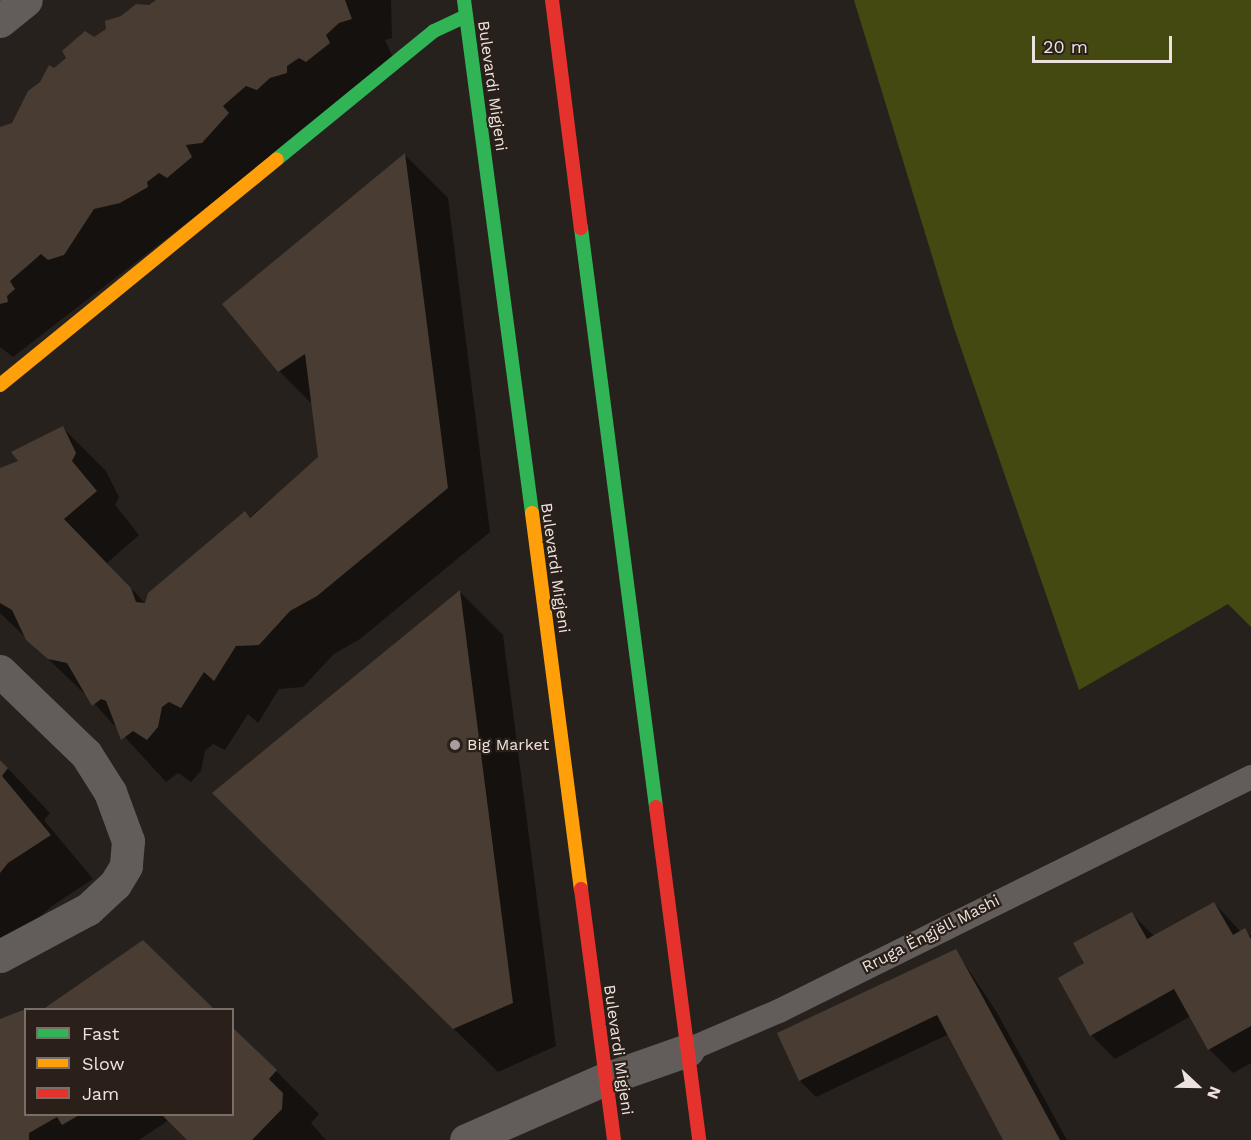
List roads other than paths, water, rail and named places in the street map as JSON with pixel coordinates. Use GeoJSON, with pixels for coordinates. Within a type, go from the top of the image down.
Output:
{"type":"FeatureCollection","features":[{"type":"Feature","properties":{"kind":"main road","name":"Bulevardi Migjeni"},"geometry":{"type":"LineString","coordinates":[[464,0],[614,1140]]}},
{"type":"Feature","properties":{"kind":"main road"},"geometry":{"type":"LineString","coordinates":[[552,0],[699,1140]]}},
{"type":"Feature","properties":{"kind":"main road"},"geometry":{"type":"LineString","coordinates":[[0,386],[434,31],[466,16]]}},
{"type":"Feature","properties":{"kind":"street"},"geometry":{"type":"LineString","coordinates":[[0,21],[26,0]]}},
{"type":"Feature","properties":{"kind":"street"},"geometry":{"type":"LineString","coordinates":[[0,670],[87,754],[122,817],[128,841],[126,866],[115,884],[88,909],[0,956]]}},
{"type":"Feature","properties":{"kind":"street","name":"Rruga Ëngjëll Mashi"},"geometry":{"type":"LineString","coordinates":[[466,1140],[605,1079],[688,1050]]}},
{"type":"Feature","properties":{"kind":"lane","name":"Rruga Ëngjëll Mashi"},"geometry":{"type":"LineString","coordinates":[[688,1050],[779,1011],[1251,777]]}},
{"type":"Feature","properties":{"kind":"place","name":"Big Market"},"geometry":{"type":"Point","coordinates":[455,745]}}]}
